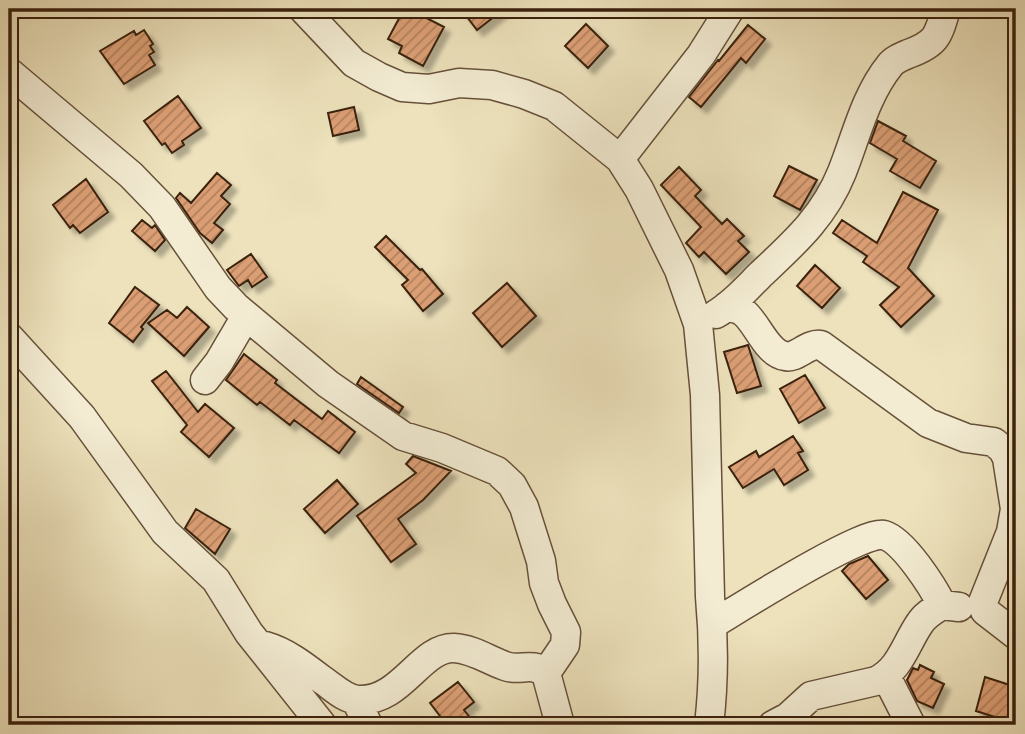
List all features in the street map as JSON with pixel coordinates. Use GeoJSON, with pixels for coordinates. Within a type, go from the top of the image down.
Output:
{"type":"FeatureCollection","features":[{"type":"Feature","properties":{"kind":"street"},"geometry":{"type":"LineString","coordinates":[[303,9],[354,63],[402,87],[429,89],[459,83],[492,85],[554,106],[620,159],[639,189],[673,257],[698,324],[705,395],[709,597],[713,624],[713,692],[709,725]]}},
{"type":"Feature","properties":{"kind":"street"},"geometry":{"type":"LineString","coordinates":[[620,159],[701,55],[730,9]]}},
{"type":"Feature","properties":{"kind":"street"},"geometry":{"type":"LineString","coordinates":[[698,324],[727,306],[795,244],[811,225],[832,194],[867,105],[890,65],[902,56],[930,44],[940,29],[946,9]]}},
{"type":"Feature","properties":{"kind":"street"},"geometry":{"type":"LineString","coordinates":[[9,72],[131,174],[162,207],[218,288],[246,316],[328,384],[403,436],[442,448],[497,471],[512,485],[524,507],[552,604],[566,632],[565,645],[546,673]]}},
{"type":"Feature","properties":{"kind":"street"},"geometry":{"type":"LineString","coordinates":[[727,306],[743,312],[758,333],[780,355],[792,356],[809,346],[821,345],[928,423],[966,438],[1005,437],[1003,450],[1007,458],[1014,509],[1011,532],[986,592],[985,611]]}},
{"type":"Feature","properties":{"kind":"street"},"geometry":{"type":"LineString","coordinates":[[205,380],[246,316]]}},
{"type":"Feature","properties":{"kind":"street"},"geometry":{"type":"LineString","coordinates":[[9,337],[82,417],[165,532],[216,580],[257,643],[322,725]]}},
{"type":"Feature","properties":{"kind":"street"},"geometry":{"type":"LineString","coordinates":[[713,624],[838,551],[880,534],[888,537],[911,558],[934,589],[942,606]]}},
{"type":"Feature","properties":{"kind":"street"},"geometry":{"type":"LineString","coordinates":[[773,725],[788,717],[811,696],[876,681],[886,676],[898,662],[922,620],[942,606],[985,611],[1016,635]]}},
{"type":"Feature","properties":{"kind":"street"},"geometry":{"type":"LineString","coordinates":[[257,643],[278,650],[341,694],[362,713],[375,698],[400,685],[421,665],[446,648],[463,649],[511,668],[533,666],[546,673],[559,725]]}},
{"type":"Feature","properties":{"kind":"street"},"geometry":{"type":"LineString","coordinates":[[886,676],[911,725]]}},
{"type":"Feature","properties":{"kind":"building"},"geometry":{"type":"Polygon","coordinates":[[[404,9],[444,27],[423,66],[399,53],[402,46],[388,39],[404,9]]]}},
{"type":"Feature","properties":{"kind":"building"},"geometry":{"type":"Polygon","coordinates":[[[461,9],[504,9],[477,30],[461,9]]]}},
{"type":"Feature","properties":{"kind":"building"},"geometry":{"type":"Polygon","coordinates":[[[586,24],[608,46],[588,68],[565,46],[586,24]]]}},
{"type":"Feature","properties":{"kind":"building"},"geometry":{"type":"Polygon","coordinates":[[[748,25],[765,39],[746,63],[741,58],[701,107],[689,97],[748,25]]]}},
{"type":"Feature","properties":{"kind":"building"},"geometry":{"type":"Polygon","coordinates":[[[144,30],[153,44],[150,46],[154,52],[149,55],[155,65],[124,84],[100,51],[134,31],[136,35],[144,30]]]}},
{"type":"Feature","properties":{"kind":"building"},"geometry":{"type":"Polygon","coordinates":[[[178,96],[201,128],[182,141],[184,145],[172,153],[165,143],[162,145],[144,121],[178,96]]]}},
{"type":"Feature","properties":{"kind":"building"},"geometry":{"type":"Polygon","coordinates":[[[354,107],[359,130],[333,136],[328,113],[354,107]]]}},
{"type":"Feature","properties":{"kind":"building"},"geometry":{"type":"Polygon","coordinates":[[[878,121],[906,136],[903,141],[936,161],[920,188],[890,171],[897,159],[870,143],[878,121]]]}},
{"type":"Feature","properties":{"kind":"building"},"geometry":{"type":"Polygon","coordinates":[[[789,166],[817,180],[800,210],[774,196],[789,166]]]}},
{"type":"Feature","properties":{"kind":"building"},"geometry":{"type":"Polygon","coordinates":[[[679,167],[701,190],[695,196],[722,224],[727,219],[744,236],[738,241],[749,252],[726,274],[704,252],[699,257],[686,243],[701,227],[661,185],[679,167]]]}},
{"type":"Feature","properties":{"kind":"building"},"geometry":{"type":"Polygon","coordinates":[[[217,173],[231,185],[221,196],[230,204],[214,223],[223,230],[212,243],[200,233],[176,198],[180,193],[191,203],[217,173]]]}},
{"type":"Feature","properties":{"kind":"building"},"geometry":{"type":"Polygon","coordinates":[[[86,179],[108,212],[80,233],[73,225],[70,228],[53,205],[86,179]]]}},
{"type":"Feature","properties":{"kind":"building"},"geometry":{"type":"Polygon","coordinates":[[[903,192],[938,210],[908,268],[934,296],[901,327],[880,305],[899,287],[863,262],[867,256],[833,233],[842,220],[877,243],[903,192]]]}},
{"type":"Feature","properties":{"kind":"building"},"geometry":{"type":"Polygon","coordinates":[[[142,220],[152,228],[155,225],[165,240],[155,251],[132,231],[142,220]]]}},
{"type":"Feature","properties":{"kind":"building"},"geometry":{"type":"Polygon","coordinates":[[[386,236],[422,269],[443,294],[423,311],[402,285],[408,280],[375,247],[386,236]]]}},
{"type":"Feature","properties":{"kind":"building"},"geometry":{"type":"Polygon","coordinates":[[[251,254],[267,277],[252,287],[248,280],[239,286],[227,270],[251,254]]]}},
{"type":"Feature","properties":{"kind":"building"},"geometry":{"type":"Polygon","coordinates":[[[815,265],[840,288],[822,308],[797,286],[815,265]]]}},
{"type":"Feature","properties":{"kind":"building"},"geometry":{"type":"Polygon","coordinates":[[[507,283],[536,316],[502,347],[473,313],[507,283]]]}},
{"type":"Feature","properties":{"kind":"building"},"geometry":{"type":"Polygon","coordinates":[[[135,287],[159,305],[133,342],[109,323],[135,287]]]}},
{"type":"Feature","properties":{"kind":"building"},"geometry":{"type":"Polygon","coordinates":[[[187,307],[209,327],[184,356],[148,323],[167,310],[177,318],[187,307]]]}},
{"type":"Feature","properties":{"kind":"building"},"geometry":{"type":"Polygon","coordinates":[[[748,345],[761,386],[737,393],[724,352],[748,345]]]}},
{"type":"Feature","properties":{"kind":"building"},"geometry":{"type":"Polygon","coordinates":[[[244,354],[277,380],[275,383],[322,419],[328,411],[355,432],[339,453],[294,420],[290,425],[260,402],[257,405],[226,380],[244,354]]]}},
{"type":"Feature","properties":{"kind":"building"},"geometry":{"type":"Polygon","coordinates":[[[166,371],[198,412],[205,404],[234,428],[209,457],[181,432],[187,425],[152,381],[166,371]]]}},
{"type":"Feature","properties":{"kind":"building"},"geometry":{"type":"Polygon","coordinates":[[[805,375],[825,408],[799,423],[780,389],[805,375]]]}},
{"type":"Feature","properties":{"kind":"building"},"geometry":{"type":"Polygon","coordinates":[[[361,377],[403,407],[399,413],[357,384],[361,377]]]}},
{"type":"Feature","properties":{"kind":"building"},"geometry":{"type":"Polygon","coordinates":[[[793,436],[803,451],[798,453],[808,470],[784,485],[774,469],[743,488],[729,467],[756,451],[759,457],[793,436]]]}},
{"type":"Feature","properties":{"kind":"building"},"geometry":{"type":"Polygon","coordinates":[[[413,456],[451,471],[423,500],[398,519],[416,544],[391,562],[357,516],[416,473],[406,464],[413,456]]]}},
{"type":"Feature","properties":{"kind":"building"},"geometry":{"type":"Polygon","coordinates":[[[337,480],[358,504],[325,533],[304,509],[337,480]]]}},
{"type":"Feature","properties":{"kind":"building"},"geometry":{"type":"Polygon","coordinates":[[[196,509],[230,529],[215,554],[185,528],[196,509]]]}},
{"type":"Feature","properties":{"kind":"building"},"geometry":{"type":"Polygon","coordinates":[[[868,556],[888,580],[866,599],[842,571],[849,564],[868,556]]]}},
{"type":"Feature","properties":{"kind":"building"},"geometry":{"type":"Polygon","coordinates":[[[920,665],[934,672],[931,678],[944,684],[933,708],[917,701],[907,680],[913,668],[918,670],[920,665]]]}},
{"type":"Feature","properties":{"kind":"building"},"geometry":{"type":"Polygon","coordinates":[[[985,677],[1016,687],[1014,723],[976,711],[985,677]]]}},
{"type":"Feature","properties":{"kind":"building"},"geometry":{"type":"Polygon","coordinates":[[[458,682],[474,702],[464,710],[476,725],[447,725],[430,703],[458,682]]]}}]}
